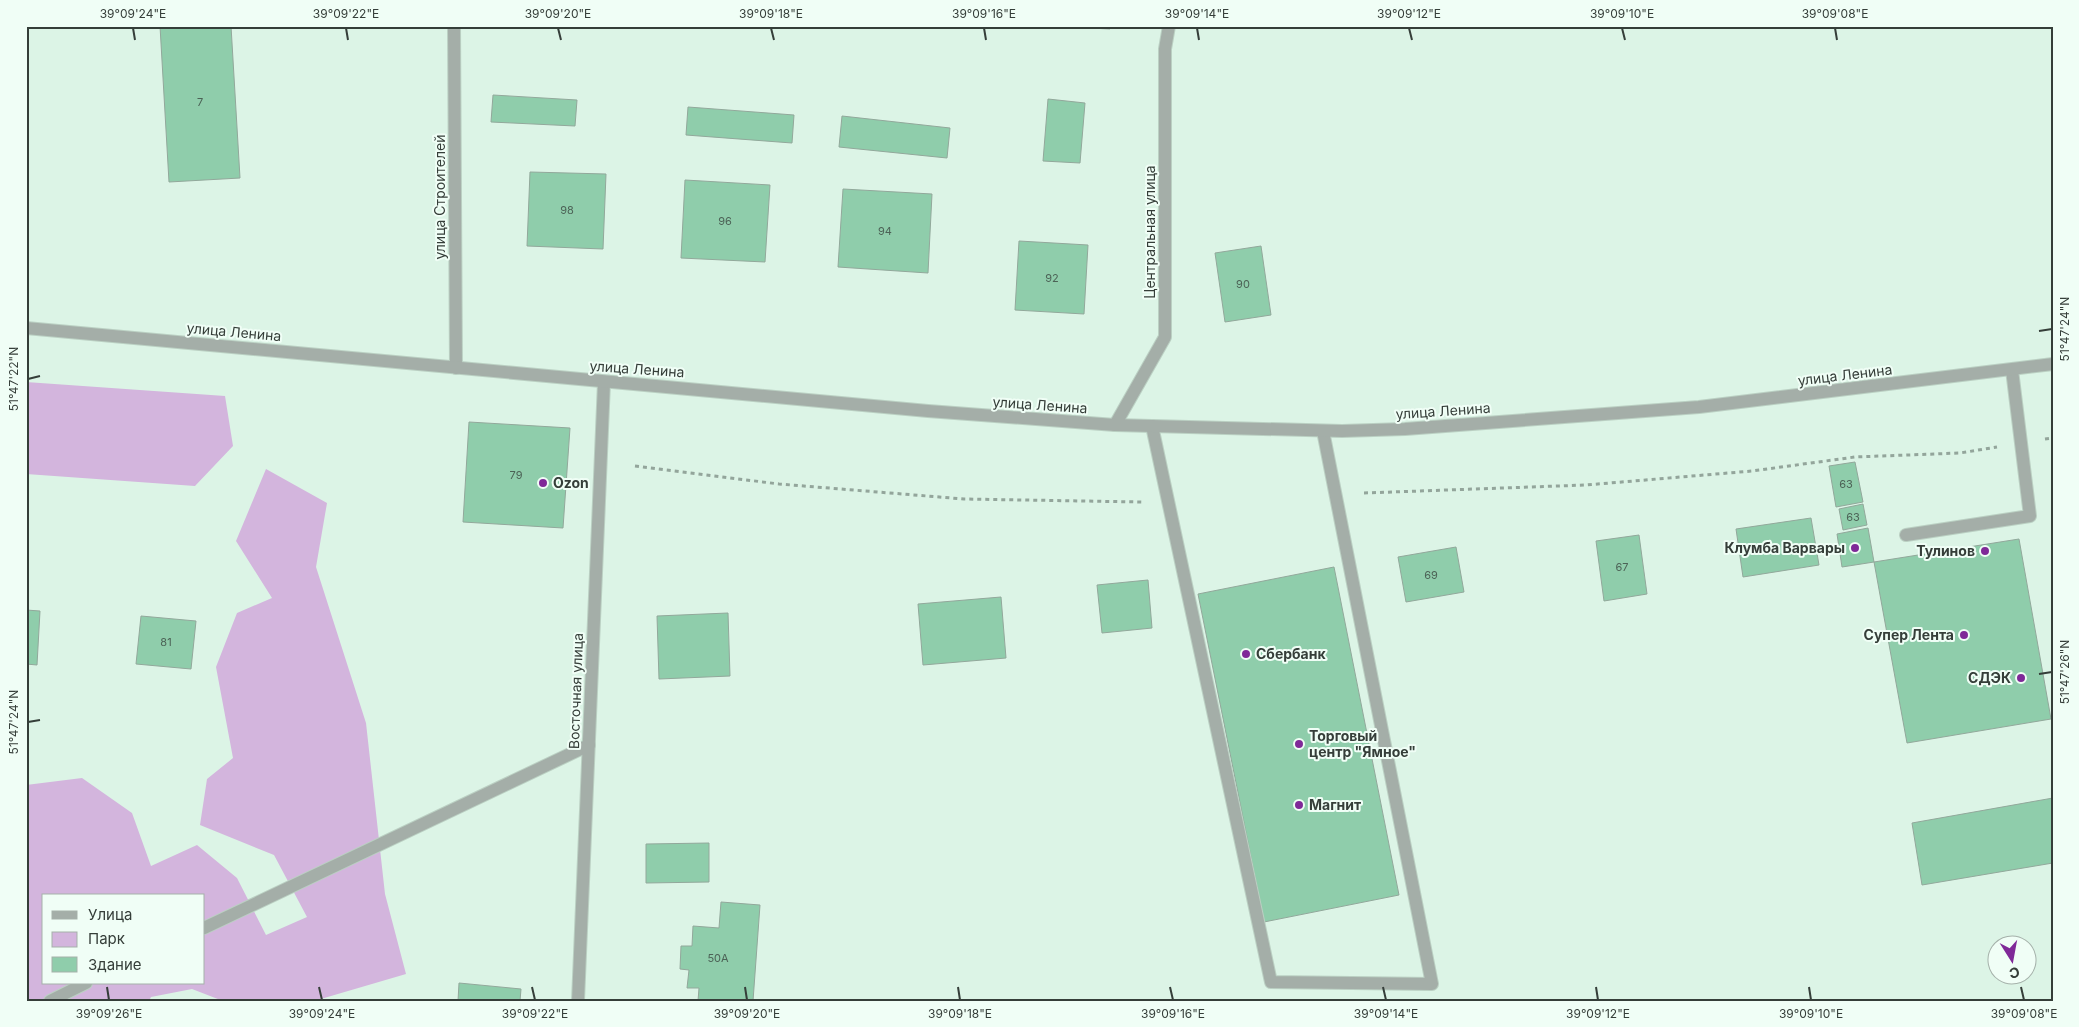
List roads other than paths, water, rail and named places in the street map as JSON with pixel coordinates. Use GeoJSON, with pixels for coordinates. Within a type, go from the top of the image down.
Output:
{"type":"FeatureCollection","features":[{"type":"Feature","properties":{"kind":"street","name":"улица Строителей"},"geometry":{"type":"LineString","coordinates":[[454,26],[456,368]]}},
{"type":"Feature","properties":{"kind":"street","name":"Центральная улица"},"geometry":{"type":"LineString","coordinates":[[1115,425],[1165,336],[1165,49],[1169,26]]}},
{"type":"Feature","properties":{"kind":"street","name":"улица Ленина"},"geometry":{"type":"LineString","coordinates":[[26,328],[928,411],[1115,425],[1323,431],[1405,429],[1699,407],[2053,364]]}},
{"type":"Feature","properties":{"kind":"street"},"geometry":{"type":"LineString","coordinates":[[1906,535],[2030,516],[2012,370]]}},
{"type":"Feature","properties":{"kind":"street","name":"Восточная улица"},"geometry":{"type":"LineString","coordinates":[[578,1001],[604,382]]}},
{"type":"Feature","properties":{"kind":"street"},"geometry":{"type":"LineString","coordinates":[[1152,426],[1271,982],[1432,984],[1323,431]]}},
{"type":"Feature","properties":{"kind":"street"},"geometry":{"type":"LineString","coordinates":[[205,928],[588,745]]}},
{"type":"Feature","properties":{"kind":"street"},"geometry":{"type":"LineString","coordinates":[[50,1001],[84,984]]}},
{"type":"Feature","properties":{"kind":"place","name":"Ozon"},"geometry":{"type":"Point","coordinates":[543,483]}},
{"type":"Feature","properties":{"kind":"place","name":"Клумба Варвары"},"geometry":{"type":"Point","coordinates":[1855,548]}},
{"type":"Feature","properties":{"kind":"place","name":"Тулинов"},"geometry":{"type":"Point","coordinates":[1985,551]}},
{"type":"Feature","properties":{"kind":"place","name":"Супер Лента"},"geometry":{"type":"Point","coordinates":[1964,635]}},
{"type":"Feature","properties":{"kind":"place","name":"Сбербанк"},"geometry":{"type":"Point","coordinates":[1246,654]}},
{"type":"Feature","properties":{"kind":"place","name":"СДЭК"},"geometry":{"type":"Point","coordinates":[2021,678]}},
{"type":"Feature","properties":{"kind":"place","name":"Торговый центр \"Ямное\""},"geometry":{"type":"Point","coordinates":[1299,744]}},
{"type":"Feature","properties":{"kind":"place","name":"Магнит"},"geometry":{"type":"Point","coordinates":[1299,805]}}]}
